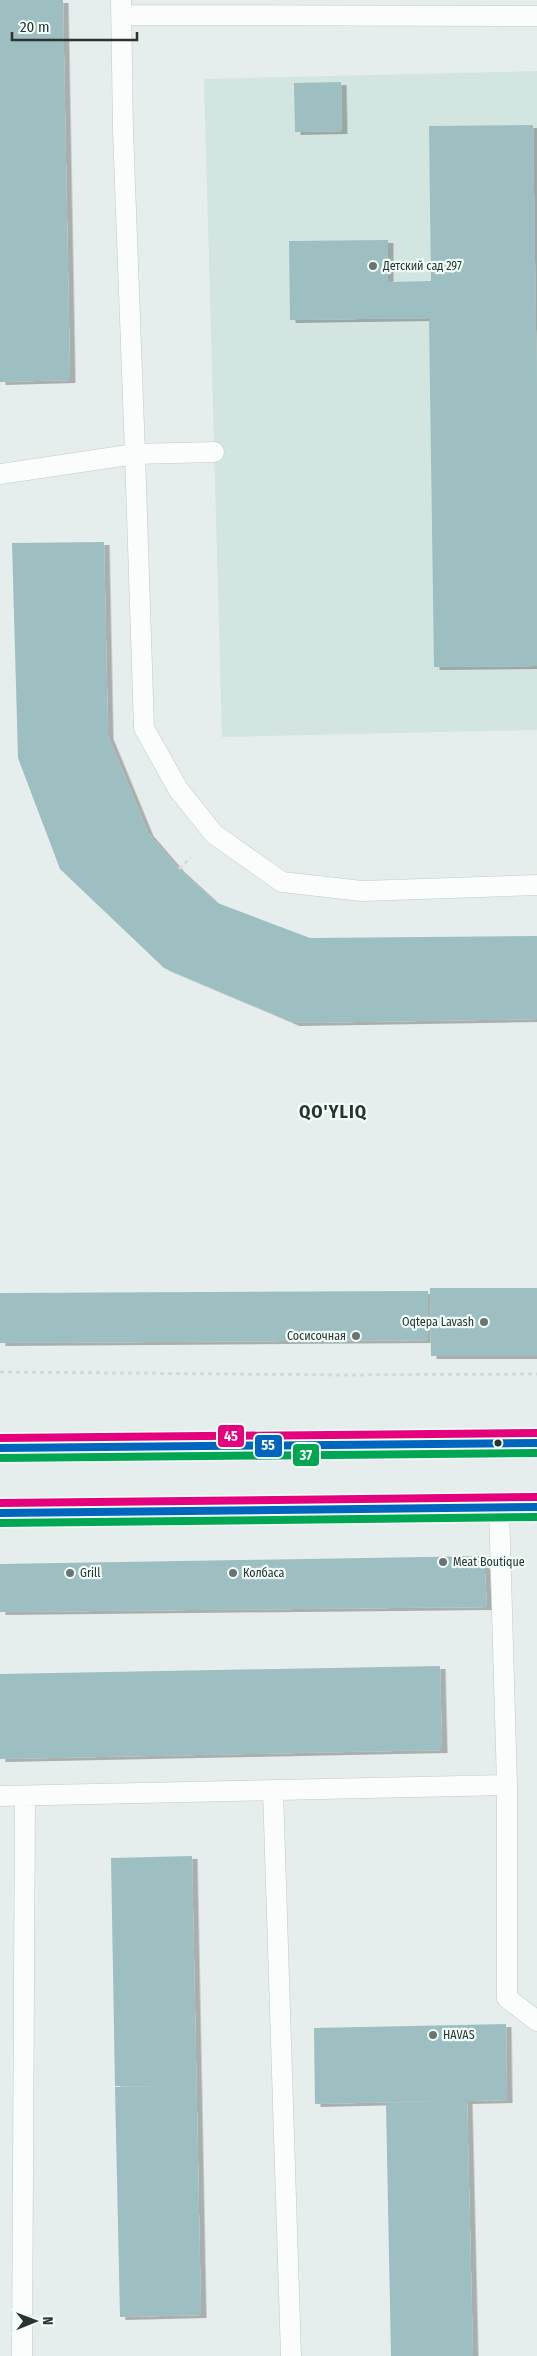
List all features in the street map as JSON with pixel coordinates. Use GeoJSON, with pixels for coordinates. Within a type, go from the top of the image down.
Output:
{"type":"FeatureCollection","features":[{"type":"Feature","properties":{"kind":"main road"},"geometry":{"type":"LineString","coordinates":[[0,1448],[537,1443]]}},
{"type":"Feature","properties":{"kind":"main road"},"geometry":{"type":"LineString","coordinates":[[0,1513],[537,1507]]}},
{"type":"Feature","properties":{"kind":"lane"},"geometry":{"type":"LineString","coordinates":[[537,16],[351,8],[121,8],[144,728],[178,789],[214,834],[282,882],[362,891],[537,885]]}},
{"type":"Feature","properties":{"kind":"lane"},"geometry":{"type":"LineString","coordinates":[[0,474],[135,454],[214,452]]}},
{"type":"Feature","properties":{"kind":"lane"},"geometry":{"type":"LineString","coordinates":[[499,1507],[507,1785],[507,1998],[537,2021]]}},
{"type":"Feature","properties":{"kind":"lane"},"geometry":{"type":"LineString","coordinates":[[0,1796],[507,1785]]}},
{"type":"Feature","properties":{"kind":"lane"},"geometry":{"type":"LineString","coordinates":[[273,1790],[291,2356]]}},
{"type":"Feature","properties":{"kind":"lane"},"geometry":{"type":"LineString","coordinates":[[22,2356],[25,1796]]}},
{"type":"Feature","properties":{"kind":"path"},"geometry":{"type":"LineString","coordinates":[[0,1372],[343,1375],[537,1374]]}},
{"type":"Feature","properties":{"kind":"shaded area","name":"Детский сад 297"},"geometry":{"type":"Polygon","coordinates":[[[537,71],[537,730],[222,737],[204,79],[537,71]]]}},
{"type":"Feature","properties":{"kind":"building"},"geometry":{"type":"Polygon","coordinates":[[[0,0],[63,0],[70,380],[0,382],[0,0]]]}},
{"type":"Feature","properties":{"kind":"building"},"geometry":{"type":"Polygon","coordinates":[[[341,82],[342,131],[295,132],[294,83],[341,82]]]}},
{"type":"Feature","properties":{"kind":"building"},"geometry":{"type":"Polygon","coordinates":[[[533,125],[537,398],[537,666],[434,667],[429,318],[290,320],[289,241],[388,240],[388,282],[431,281],[429,126],[533,125]]]}},
{"type":"Feature","properties":{"kind":"building"},"geometry":{"type":"Polygon","coordinates":[[[104,542],[108,736],[148,833],[179,869],[215,902],[310,938],[537,936],[537,1019],[294,1023],[164,968],[60,869],[18,758],[12,543],[104,542]]]}},
{"type":"Feature","properties":{"kind":"building","name":"Oqtepa Lavash"},"geometry":{"type":"Polygon","coordinates":[[[430,1288],[537,1288],[537,1356],[431,1356],[430,1288]]]}},
{"type":"Feature","properties":{"kind":"building"},"geometry":{"type":"Polygon","coordinates":[[[428,1291],[428,1340],[0,1343],[0,1293],[428,1291]]]}},
{"type":"Feature","properties":{"kind":"building"},"geometry":{"type":"Polygon","coordinates":[[[484,1556],[487,1607],[0,1612],[0,1564],[484,1556]]]}},
{"type":"Feature","properties":{"kind":"building"},"geometry":{"type":"Polygon","coordinates":[[[440,1666],[442,1750],[0,1759],[0,1674],[440,1666]]]}},
{"type":"Feature","properties":{"kind":"building"},"geometry":{"type":"Polygon","coordinates":[[[192,1856],[201,2315],[120,2317],[115,2087],[166,2086],[115,2086],[111,1858],[192,1856]]]}},
{"type":"Feature","properties":{"kind":"building"},"geometry":{"type":"Polygon","coordinates":[[[506,2024],[507,2100],[467,2101],[473,2356],[391,2356],[386,2103],[438,2101],[315,2104],[314,2028],[506,2024]]]}},
{"type":"Feature","properties":{"kind":"transit line","name":"45"},"geometry":{"type":"LineString","coordinates":[[0,1438],[537,1433]]}},
{"type":"Feature","properties":{"kind":"transit line","name":"55"},"geometry":{"type":"LineString","coordinates":[[0,1448],[537,1443]]}},
{"type":"Feature","properties":{"kind":"transit line","name":"37"},"geometry":{"type":"LineString","coordinates":[[0,1458],[537,1453]]}},
{"type":"Feature","properties":{"kind":"transit line","name":"45"},"geometry":{"type":"LineString","coordinates":[[0,1503],[537,1497]]}},
{"type":"Feature","properties":{"kind":"transit line","name":"55"},"geometry":{"type":"LineString","coordinates":[[0,1513],[537,1507]]}},
{"type":"Feature","properties":{"kind":"transit line","name":"37"},"geometry":{"type":"LineString","coordinates":[[0,1523],[537,1517]]}},
{"type":"Feature","properties":{"kind":"place","name":"Детский сад 297"},"geometry":{"type":"Point","coordinates":[373,266]}},
{"type":"Feature","properties":{"kind":"place","name":"Oqtepa Lavash"},"geometry":{"type":"Point","coordinates":[484,1322]}},
{"type":"Feature","properties":{"kind":"place","name":"Сосисочная"},"geometry":{"type":"Point","coordinates":[356,1336]}},
{"type":"Feature","properties":{"kind":"place","name":"Meat Boutique"},"geometry":{"type":"Point","coordinates":[443,1562]}},
{"type":"Feature","properties":{"kind":"place","name":"Grill"},"geometry":{"type":"Point","coordinates":[70,1573]}},
{"type":"Feature","properties":{"kind":"place","name":"Колбаса"},"geometry":{"type":"Point","coordinates":[233,1573]}},
{"type":"Feature","properties":{"kind":"place","name":"HAVAS"},"geometry":{"type":"Point","coordinates":[433,2035]}},
{"type":"Feature","properties":{"kind":"district","name":"QO'YLIQ"},"geometry":{"type":"Point","coordinates":[333,1112]}}]}
